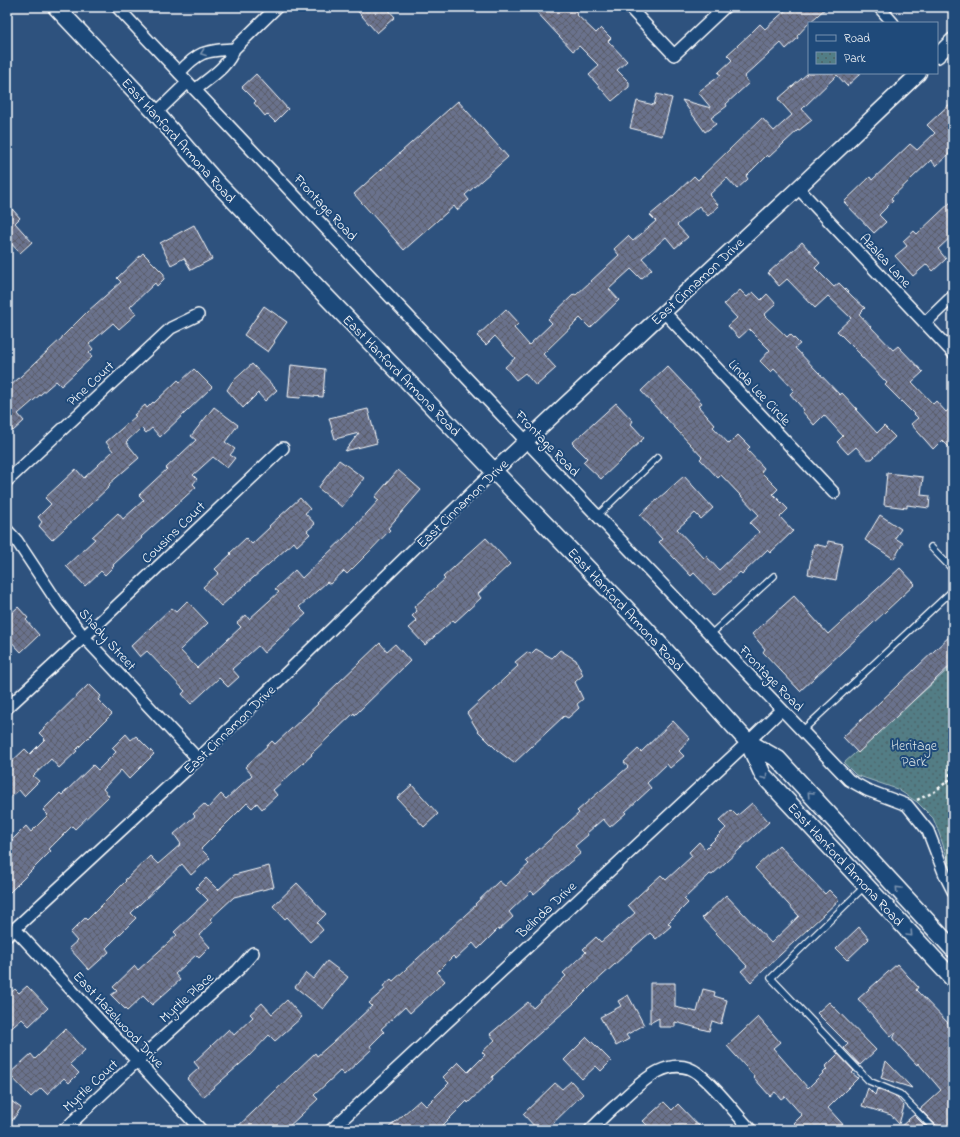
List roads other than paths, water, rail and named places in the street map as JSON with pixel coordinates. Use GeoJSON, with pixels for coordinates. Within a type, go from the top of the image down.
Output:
{"type":"FeatureCollection","features":[{"type":"Feature","properties":{"kind":"main road","name":"East Hanford Armona Road"},"geometry":{"type":"LineString","coordinates":[[56,7],[156,113],[215,181],[645,628],[748,742],[763,775],[953,979]]}},
{"type":"Feature","properties":{"kind":"main road","name":"East Hanford Armona Road"},"geometry":{"type":"LineString","coordinates":[[748,742],[778,759],[953,949]]}},
{"type":"Feature","properties":{"kind":"street","name":"Frontage Road"},"geometry":{"type":"LineString","coordinates":[[117,7],[526,442],[849,780],[866,790],[908,805],[928,831],[945,875],[953,891]]}},
{"type":"Feature","properties":{"kind":"street"},"geometry":{"type":"LineString","coordinates":[[156,113],[191,86],[223,67],[232,55],[234,48],[277,7]]}},
{"type":"Feature","properties":{"kind":"street"},"geometry":{"type":"LineString","coordinates":[[629,7],[674,55],[725,7]]}},
{"type":"Feature","properties":{"kind":"street"},"geometry":{"type":"LineString","coordinates":[[879,7],[892,22]]}},
{"type":"Feature","properties":{"kind":"street"},"geometry":{"type":"LineString","coordinates":[[938,55],[953,40]]}},
{"type":"Feature","properties":{"kind":"street"},"geometry":{"type":"LineString","coordinates":[[179,73],[197,56],[207,51],[234,48]]}},
{"type":"Feature","properties":{"kind":"street","name":"East Cinnamon Drive"},"geometry":{"type":"LineString","coordinates":[[11,933],[198,759],[494,471],[798,188],[918,74]]}},
{"type":"Feature","properties":{"kind":"street","name":"Azalea Lane"},"geometry":{"type":"LineString","coordinates":[[798,188],[953,352]]}},
{"type":"Feature","properties":{"kind":"street"},"geometry":{"type":"LineString","coordinates":[[925,323],[953,296]]}},
{"type":"Feature","properties":{"kind":"street","name":"Linda Lee Circle"},"geometry":{"type":"LineString","coordinates":[[664,312],[834,493]]}},
{"type":"Feature","properties":{"kind":"street","name":"Pine Court"},"geometry":{"type":"LineString","coordinates":[[7,481],[171,328],[198,315]]}},
{"type":"Feature","properties":{"kind":"street","name":"Cousins Court"},"geometry":{"type":"LineString","coordinates":[[7,708],[283,448]]}},
{"type":"Feature","properties":{"kind":"street","name":"Shady Street"},"geometry":{"type":"LineString","coordinates":[[7,530],[17,541],[58,604],[84,637],[198,759]]}},
{"type":"Feature","properties":{"kind":"street","name":"Belinda Drive"},"geometry":{"type":"LineString","coordinates":[[330,1130],[781,710]]}},
{"type":"Feature","properties":{"kind":"street","name":"East Hazelwood Drive"},"geometry":{"type":"LineString","coordinates":[[11,933],[137,1061],[201,1130]]}},
{"type":"Feature","properties":{"kind":"street","name":"Myrtle Place"},"geometry":{"type":"LineString","coordinates":[[137,1061],[238,970],[253,953]]}},
{"type":"Feature","properties":{"kind":"street","name":"Myrtle Court"},"geometry":{"type":"LineString","coordinates":[[64,1130],[137,1061]]}},
{"type":"Feature","properties":{"kind":"street"},"geometry":{"type":"LineString","coordinates":[[590,1130],[645,1078],[660,1070],[673,1067],[690,1069],[698,1074],[711,1085],[751,1130]]}},
{"type":"Feature","properties":{"kind":"lane"},"geometry":{"type":"LineString","coordinates":[[597,516],[658,457]]}},
{"type":"Feature","properties":{"kind":"lane"},"geometry":{"type":"LineString","coordinates":[[931,546],[953,570]]}},
{"type":"Feature","properties":{"kind":"lane"},"geometry":{"type":"LineString","coordinates":[[710,635],[774,576]]}},
{"type":"Feature","properties":{"kind":"lane"},"geometry":{"type":"LineString","coordinates":[[801,731],[953,590]]}},
{"type":"Feature","properties":{"kind":"lane"},"geometry":{"type":"LineString","coordinates":[[865,886],[771,978],[869,1081],[900,1094],[935,1130]]}},
{"type":"Feature","properties":{"kind":"park label","name":"Heritage Park"},"geometry":{"type":"Point","coordinates":[914,754]}}]}
